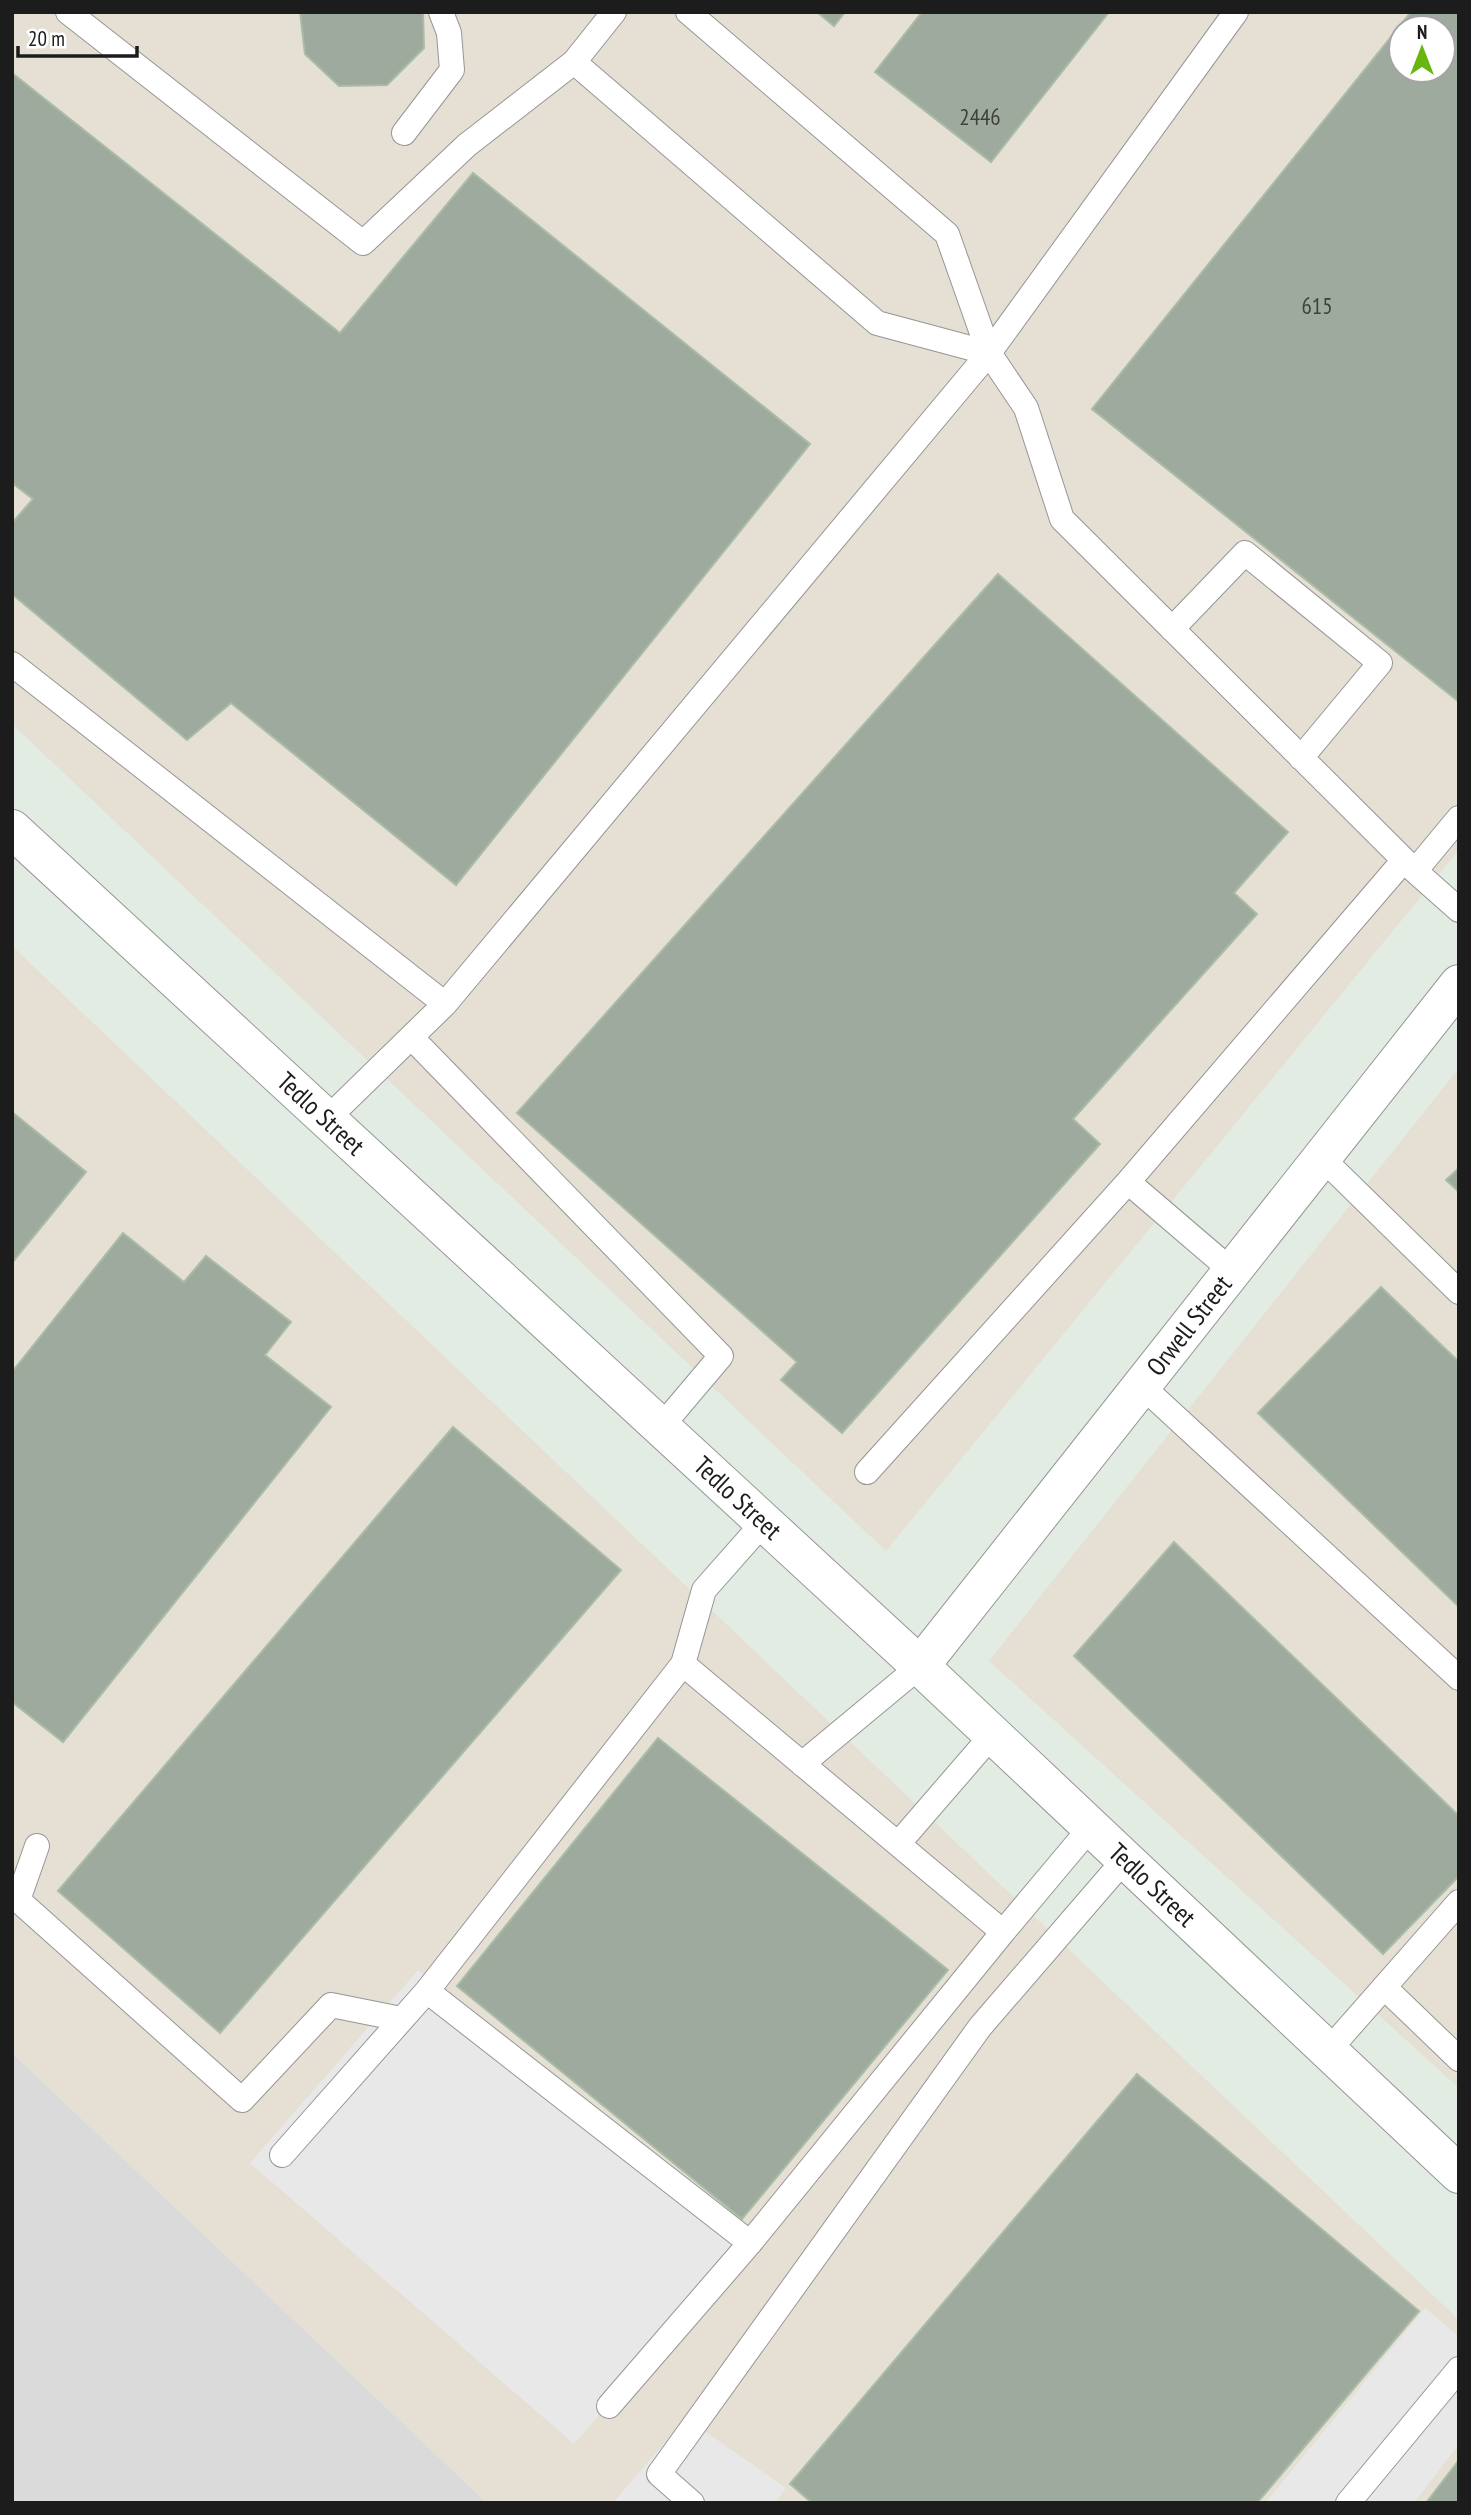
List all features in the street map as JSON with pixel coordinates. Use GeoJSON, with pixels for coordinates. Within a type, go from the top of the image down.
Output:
{"type":"FeatureCollection","features":[{"type":"Feature","properties":{"kind":"street","name":"Tedlo Street"},"geometry":{"type":"LineString","coordinates":[[12,829],[920,1666],[1459,2174]]}},
{"type":"Feature","properties":{"kind":"street","name":"Orwell Street"},"geometry":{"type":"LineString","coordinates":[[920,1666],[1459,984]]}},
{"type":"Feature","properties":{"kind":"lane"},"geometry":{"type":"LineString","coordinates":[[68,12],[363,243],[467,145],[574,62],[614,12]]}},
{"type":"Feature","properties":{"kind":"lane"},"geometry":{"type":"LineString","coordinates":[[404,133],[452,70],[449,33],[441,12]]}},
{"type":"Feature","properties":{"kind":"lane"},"geometry":{"type":"LineString","coordinates":[[688,12],[947,234],[989,353],[1026,408],[1062,519],[1409,866],[1459,910]]}},
{"type":"Feature","properties":{"kind":"lane"},"geometry":{"type":"LineString","coordinates":[[327,1119],[445,1004],[989,353],[1236,12]]}},
{"type":"Feature","properties":{"kind":"lane"},"geometry":{"type":"LineString","coordinates":[[574,62],[877,323],[989,353]]}},
{"type":"Feature","properties":{"kind":"lane"},"geometry":{"type":"LineString","coordinates":[[1172,629],[1245,553],[1380,663],[1301,758]]}},
{"type":"Feature","properties":{"kind":"lane"},"geometry":{"type":"LineString","coordinates":[[12,664],[445,1004]]}},
{"type":"Feature","properties":{"kind":"lane"},"geometry":{"type":"LineString","coordinates":[[867,1472],[1409,866],[1459,818]]}},
{"type":"Feature","properties":{"kind":"lane"},"geometry":{"type":"LineString","coordinates":[[411,1037],[721,1356],[661,1427]]}},
{"type":"Feature","properties":{"kind":"lane"},"geometry":{"type":"LineString","coordinates":[[1322,1158],[1459,1292]]}},
{"type":"Feature","properties":{"kind":"lane"},"geometry":{"type":"LineString","coordinates":[[1128,1182],[1232,1271]]}},
{"type":"Feature","properties":{"kind":"lane"},"geometry":{"type":"LineString","coordinates":[[1142,1386],[1459,1678]]}},
{"type":"Feature","properties":{"kind":"lane"},"geometry":{"type":"LineString","coordinates":[[282,2155],[427,1991],[683,1664],[704,1590],[764,1522]]}},
{"type":"Feature","properties":{"kind":"lane"},"geometry":{"type":"LineString","coordinates":[[683,1664],[1003,1932]]}},
{"type":"Feature","properties":{"kind":"lane"},"geometry":{"type":"LineString","coordinates":[[802,1764],[920,1666]]}},
{"type":"Feature","properties":{"kind":"lane"},"geometry":{"type":"LineString","coordinates":[[898,1844],[993,1734]]}},
{"type":"Feature","properties":{"kind":"lane"},"geometry":{"type":"LineString","coordinates":[[609,2406],[750,2242],[1091,1827]]}},
{"type":"Feature","properties":{"kind":"lane"},"geometry":{"type":"LineString","coordinates":[[37,1846],[18,1900],[242,2100],[331,2005],[401,2019]]}},
{"type":"Feature","properties":{"kind":"lane"},"geometry":{"type":"LineString","coordinates":[[692,2503],[659,2474],[980,2027],[1125,1859]]}},
{"type":"Feature","properties":{"kind":"lane"},"geometry":{"type":"LineString","coordinates":[[1328,2051],[1459,1902]]}},
{"type":"Feature","properties":{"kind":"lane"},"geometry":{"type":"LineString","coordinates":[[1384,1987],[1459,2059]]}},
{"type":"Feature","properties":{"kind":"lane"},"geometry":{"type":"LineString","coordinates":[[427,1991],[750,2242]]}},
{"type":"Feature","properties":{"kind":"lane"},"geometry":{"type":"LineString","coordinates":[[1348,2503],[1459,2369]]}},
{"type":"Feature","properties":{"kind":"shaded area"},"geometry":{"type":"Polygon","coordinates":[[[12,12],[1459,12],[1459,850],[886,1551],[12,724],[12,12]]]}},
{"type":"Feature","properties":{"kind":"shaded area"},"geometry":{"type":"Polygon","coordinates":[[[12,946],[1459,2320],[1459,2503],[487,2503],[12,2053],[12,946]]]}},
{"type":"Feature","properties":{"kind":"shaded area"},"geometry":{"type":"Polygon","coordinates":[[[1459,1068],[1459,2088],[989,1661],[1459,1068]]]}},
{"type":"Feature","properties":{"kind":"shaded area"},"geometry":{"type":"Polygon","coordinates":[[[418,1970],[742,2250],[574,2444],[250,2163],[418,1970]]]}},
{"type":"Feature","properties":{"kind":"shaded area"},"geometry":{"type":"Polygon","coordinates":[[[12,2053],[487,2503],[12,2503],[12,2053]]]}},
{"type":"Feature","properties":{"kind":"shaded area"},"geometry":{"type":"Polygon","coordinates":[[[1425,2308],[1459,2336],[1459,2444],[1414,2503],[1265,2503],[1425,2308]]]}},
{"type":"Feature","properties":{"kind":"shaded area"},"geometry":{"type":"Polygon","coordinates":[[[686,2418],[786,2488],[775,2503],[618,2503],[615,2500],[686,2418]]]}},
{"type":"Feature","properties":{"kind":"building"},"geometry":{"type":"Polygon","coordinates":[[[300,12],[423,12],[424,48],[387,85],[339,86],[305,54],[300,12]]]}},
{"type":"Feature","properties":{"kind":"building"},"geometry":{"type":"Polygon","coordinates":[[[817,12],[845,12],[834,26],[817,12]]]}},
{"type":"Feature","properties":{"kind":"building"},"geometry":{"type":"Polygon","coordinates":[[[922,12],[1109,12],[991,162],[875,72],[922,12]]]}},
{"type":"Feature","properties":{"kind":"building"},"geometry":{"type":"Polygon","coordinates":[[[1411,12],[1459,12],[1459,702],[1092,409],[1387,42],[1387,84],[1457,84],[1457,14],[1409,14],[1411,12]]]}},
{"type":"Feature","properties":{"kind":"building"},"geometry":{"type":"Polygon","coordinates":[[[12,73],[340,333],[473,173],[810,444],[456,885],[231,703],[187,740],[12,594],[12,523],[33,499],[12,483],[12,73]]]}},
{"type":"Feature","properties":{"kind":"building"},"geometry":{"type":"Polygon","coordinates":[[[998,574],[1288,832],[1234,893],[1257,914],[1073,1119],[1100,1144],[842,1433],[781,1380],[797,1362],[517,1113],[998,574]]]}},
{"type":"Feature","properties":{"kind":"building"},"geometry":{"type":"Polygon","coordinates":[[[12,1112],[86,1172],[12,1263],[12,1112]]]}},
{"type":"Feature","properties":{"kind":"building"},"geometry":{"type":"Polygon","coordinates":[[[1459,1168],[1459,1192],[1446,1180],[1459,1168]]]}},
{"type":"Feature","properties":{"kind":"building"},"geometry":{"type":"Polygon","coordinates":[[[123,1233],[184,1282],[206,1256],[291,1322],[265,1355],[331,1407],[63,1742],[12,1702],[12,1372],[123,1233]]]}},
{"type":"Feature","properties":{"kind":"building"},"geometry":{"type":"Polygon","coordinates":[[[1381,1287],[1459,1362],[1459,1607],[1258,1413],[1381,1287]]]}},
{"type":"Feature","properties":{"kind":"building"},"geometry":{"type":"Polygon","coordinates":[[[453,1427],[621,1570],[220,2033],[58,1891],[453,1427]]]}},
{"type":"Feature","properties":{"kind":"building"},"geometry":{"type":"Polygon","coordinates":[[[1174,1542],[1459,1816],[1459,1876],[1383,1954],[1074,1656],[1174,1542]]]}},
{"type":"Feature","properties":{"kind":"building"},"geometry":{"type":"Polygon","coordinates":[[[658,1738],[948,1970],[742,2219],[457,1986],[658,1738]]]}},
{"type":"Feature","properties":{"kind":"building"},"geometry":{"type":"Polygon","coordinates":[[[1137,2074],[1419,2311],[1257,2503],[812,2503],[790,2484],[1137,2074]]]}},
{"type":"Feature","properties":{"kind":"building"},"geometry":{"type":"Polygon","coordinates":[[[1459,2460],[1459,2503],[1426,2503],[1459,2460]]]}}]}
